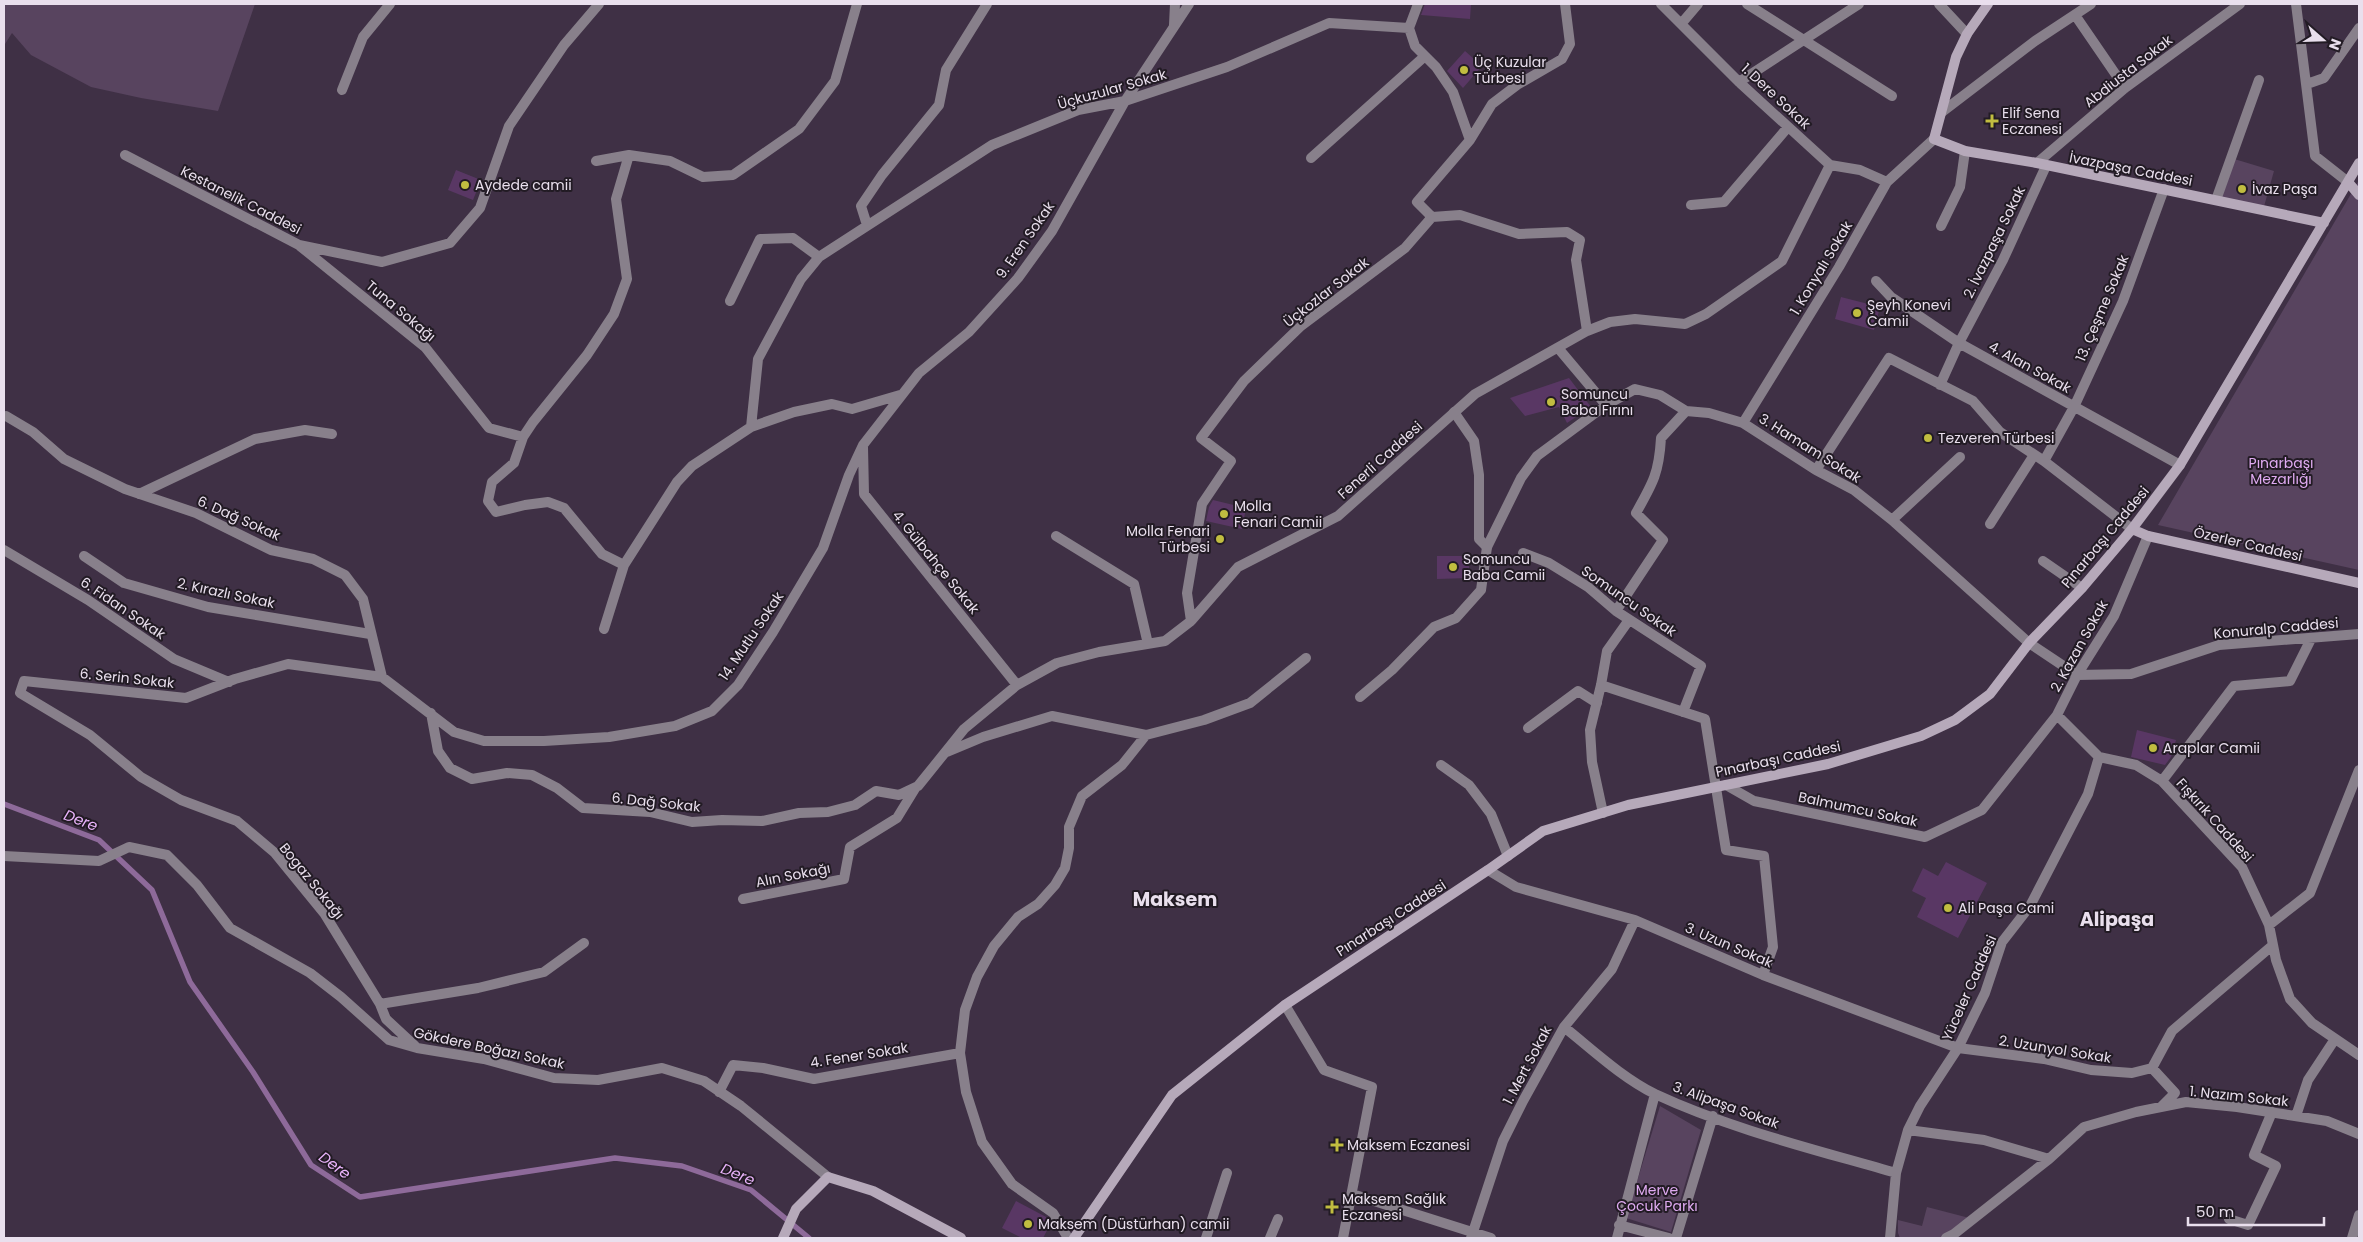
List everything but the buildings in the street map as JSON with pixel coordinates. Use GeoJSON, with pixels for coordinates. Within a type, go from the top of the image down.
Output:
{"type":"FeatureCollection","features":[{"type":"Feature","properties":{"kind":"main road"},"geometry":{"type":"LineString","coordinates":[[1934,138],[1956,57],[1967,34],[1988,4]]}},
{"type":"Feature","properties":{"kind":"main road","name":"İvazpaşa Caddesi"},"geometry":{"type":"LineString","coordinates":[[1934,138],[1965,151],[2041,164],[2324,223]]}},
{"type":"Feature","properties":{"kind":"main road","name":"Pınarbaşı Caddesi"},"geometry":{"type":"LineString","coordinates":[[1074,1238],[1172,1095],[1285,1005],[1488,870],[1543,831],[1603,813],[1714,787],[1828,764],[1921,736],[1955,720],[1990,694],[2029,644],[2082,588],[2132,529],[2180,465],[2359,163]]}},
{"type":"Feature","properties":{"kind":"main road"},"geometry":{"type":"LineString","coordinates":[[2348,182],[2359,195]]}},
{"type":"Feature","properties":{"kind":"main road","name":"Özerler Caddesi"},"geometry":{"type":"LineString","coordinates":[[2132,529],[2148,536],[2359,583]]}},
{"type":"Feature","properties":{"kind":"main road"},"geometry":{"type":"LineString","coordinates":[[783,1238],[796,1209],[828,1178],[873,1191],[961,1238]]}},
{"type":"Feature","properties":{"kind":"street"},"geometry":{"type":"LineString","coordinates":[[342,90],[363,37],[390,4]]}},
{"type":"Feature","properties":{"kind":"street","name":"Kestanelik Caddesi"},"geometry":{"type":"LineString","coordinates":[[125,155],[299,245],[382,262],[450,243],[480,208],[510,126],[564,45],[599,4]]}},
{"type":"Feature","properties":{"kind":"street"},"geometry":{"type":"LineString","coordinates":[[867,225],[861,206],[882,175],[939,105],[946,70],[988,4]]}},
{"type":"Feature","properties":{"kind":"street"},"geometry":{"type":"LineString","coordinates":[[1174,26],[1175,4]]}},
{"type":"Feature","properties":{"kind":"street","name":"9. Eren Sokak"},"geometry":{"type":"LineString","coordinates":[[901,395],[919,373],[969,332],[1018,278],[1052,232],[1125,101],[1189,4]]}},
{"type":"Feature","properties":{"kind":"street"},"geometry":{"type":"LineString","coordinates":[[1418,4],[1408,28],[1415,46],[1436,67],[1453,92],[1470,140]]}},
{"type":"Feature","properties":{"kind":"street"},"geometry":{"type":"LineString","coordinates":[[1565,4],[1570,44],[1562,59],[1517,86],[1492,104],[1470,140],[1417,202],[1432,217],[1460,216],[1519,234],[1567,232],[1580,240],[1576,260],[1587,331]]}},
{"type":"Feature","properties":{"kind":"street","name":"1. Dere Sokak"},"geometry":{"type":"LineString","coordinates":[[1661,4],[1738,82],[1830,165]]}},
{"type":"Feature","properties":{"kind":"street"},"geometry":{"type":"LineString","coordinates":[[1681,24],[1698,4]]}},
{"type":"Feature","properties":{"kind":"street"},"geometry":{"type":"LineString","coordinates":[[1747,4],[1892,96]]}},
{"type":"Feature","properties":{"kind":"street"},"geometry":{"type":"LineString","coordinates":[[1738,82],[1860,4]]}},
{"type":"Feature","properties":{"kind":"street"},"geometry":{"type":"LineString","coordinates":[[1939,4],[1967,34]]}},
{"type":"Feature","properties":{"kind":"street"},"geometry":{"type":"LineString","coordinates":[[1942,112],[2035,41],[2091,4]]}},
{"type":"Feature","properties":{"kind":"street","name":"Abdiusta Sokak"},"geometry":{"type":"LineString","coordinates":[[2041,164],[2126,88],[2240,4]]}},
{"type":"Feature","properties":{"kind":"street"},"geometry":{"type":"LineString","coordinates":[[2296,4],[2315,156],[2348,182]]}},
{"type":"Feature","properties":{"kind":"street"},"geometry":{"type":"LineString","coordinates":[[596,161],[629,155],[670,161],[703,177],[733,175],[798,130],[830,88],[835,81],[858,6]]}},
{"type":"Feature","properties":{"kind":"street"},"geometry":{"type":"LineString","coordinates":[[2075,15],[2126,88]]}},
{"type":"Feature","properties":{"kind":"street","name":"Üçkuzular Sokak"},"geometry":{"type":"LineString","coordinates":[[751,427],[758,359],[801,279],[819,257],[992,145],[1078,110],[1125,101],[1227,68],[1329,22],[1408,28]]}},
{"type":"Feature","properties":{"kind":"street"},"geometry":{"type":"LineString","coordinates":[[2307,84],[2324,78],[2359,28]]}},
{"type":"Feature","properties":{"kind":"street"},"geometry":{"type":"LineString","coordinates":[[1311,158],[1426,56]]}},
{"type":"Feature","properties":{"kind":"street"},"geometry":{"type":"LineString","coordinates":[[2216,200],[2259,80]]}},
{"type":"Feature","properties":{"kind":"street"},"geometry":{"type":"LineString","coordinates":[[1690,205],[1724,202],[1788,127]]}},
{"type":"Feature","properties":{"kind":"street","name":"1. Konyalı Sokak"},"geometry":{"type":"LineString","coordinates":[[1743,423],[1839,267],[1888,182],[1934,138]]}},
{"type":"Feature","properties":{"kind":"street"},"geometry":{"type":"LineString","coordinates":[[1941,226],[1960,187],[1965,151]]}},
{"type":"Feature","properties":{"kind":"street"},"geometry":{"type":"LineString","coordinates":[[624,565],[602,554],[564,508],[548,502],[496,512],[488,501],[492,482],[514,463],[524,437],[533,422],[587,355],[614,314],[626,279],[616,199],[629,155]]}},
{"type":"Feature","properties":{"kind":"street","name":"2. İvazpaşa Sokak"},"geometry":{"type":"LineString","coordinates":[[1940,385],[1959,343],[2003,260],[2041,164]]}},
{"type":"Feature","properties":{"kind":"street"},"geometry":{"type":"LineString","coordinates":[[1830,165],[1860,170],[1888,182]]}},
{"type":"Feature","properties":{"kind":"street","name":"Fenerli Caddesi"},"geometry":{"type":"LineString","coordinates":[[946,752],[964,729],[1017,685],[1057,662],[1165,641],[1191,621],[1238,567],[1338,516],[1475,394],[1587,331],[1610,322],[1635,319],[1685,324],[1706,314],[1782,261],[1830,165]]}},
{"type":"Feature","properties":{"kind":"street","name":"13. Çeşme Sokak"},"geometry":{"type":"LineString","coordinates":[[1990,524],[2074,407],[2123,301],[2164,189]]}},
{"type":"Feature","properties":{"kind":"street","name":"Üçkozlar Sokak"},"geometry":{"type":"LineString","coordinates":[[1191,621],[1187,593],[1202,504],[1231,461],[1201,438],[1244,381],[1301,326],[1405,248],[1432,217]]}},
{"type":"Feature","properties":{"kind":"street"},"geometry":{"type":"LineString","coordinates":[[730,301],[760,239],[793,238],[819,257]]}},
{"type":"Feature","properties":{"kind":"street","name":"Tuna Sokağı"},"geometry":{"type":"LineString","coordinates":[[299,245],[425,347],[489,428],[524,437]]}},
{"type":"Feature","properties":{"kind":"street","name":"4. Alan Sokak"},"geometry":{"type":"LineString","coordinates":[[1876,281],[1891,297],[1959,343],[2180,465]]}},
{"type":"Feature","properties":{"kind":"street"},"geometry":{"type":"LineString","coordinates":[[1558,348],[1606,405]]}},
{"type":"Feature","properties":{"kind":"street"},"geometry":{"type":"LineString","coordinates":[[1816,470],[1889,358],[1973,401],[2000,432],[2039,458],[2132,529]]}},
{"type":"Feature","properties":{"kind":"street","name":"3. Hamam Sokak"},"geometry":{"type":"LineString","coordinates":[[1487,547],[1521,478],[1537,456],[1606,405],[1635,388],[1660,394],[1686,411],[1709,412],[1743,423],[1816,470],[1854,490],[1892,520],[2029,644]]}},
{"type":"Feature","properties":{"kind":"street"},"geometry":{"type":"LineString","coordinates":[[604,629],[624,565],[673,488],[692,466],[751,427],[804,410],[832,404],[852,409],[901,395]]}},
{"type":"Feature","properties":{"kind":"street","name":"14. Mutlu Sokak"},"geometry":{"type":"LineString","coordinates":[[431,713],[454,732],[484,741],[544,741],[609,737],[675,726],[712,711],[743,677],[773,632],[823,548],[849,475],[863,445],[901,395]]}},
{"type":"Feature","properties":{"kind":"street"},"geometry":{"type":"LineString","coordinates":[[1616,612],[1663,540],[1636,513],[1654,481],[1660,458],[1661,438],[1686,411]]}},
{"type":"Feature","properties":{"kind":"street"},"geometry":{"type":"LineString","coordinates":[[1360,698],[1392,670],[1434,627],[1456,618],[1481,590],[1487,547],[1479,539],[1479,474],[1474,441],[1454,412]]}},
{"type":"Feature","properties":{"kind":"street","name":"6. Dağ Sokak"},"geometry":{"type":"LineString","coordinates":[[6,416],[33,432],[64,459],[139,494],[196,513],[271,550],[313,559],[344,575],[362,599],[382,677]]}},
{"type":"Feature","properties":{"kind":"street"},"geometry":{"type":"LineString","coordinates":[[139,494],[255,439],[305,430],[332,434]]}},
{"type":"Feature","properties":{"kind":"street","name":"4. Gülbahçe Sokak"},"geometry":{"type":"LineString","coordinates":[[863,445],[864,494],[1017,685]]}},
{"type":"Feature","properties":{"kind":"street"},"geometry":{"type":"LineString","coordinates":[[1892,520],[1960,457]]}},
{"type":"Feature","properties":{"kind":"street"},"geometry":{"type":"LineString","coordinates":[[1056,536],[1134,584],[1148,644]]}},
{"type":"Feature","properties":{"kind":"street","name":"2. Kazan Sokak"},"geometry":{"type":"LineString","coordinates":[[2057,715],[2077,675],[2114,616],[2148,536]]}},
{"type":"Feature","properties":{"kind":"street","name":"6. Fidan Sokak"},"geometry":{"type":"LineString","coordinates":[[4,550],[88,600],[174,659],[229,682]]}},
{"type":"Feature","properties":{"kind":"street","name":"Somuncu Sokak"},"geometry":{"type":"LineString","coordinates":[[1523,553],[1549,563],[1588,587],[1616,612],[1701,666],[1683,712]]}},
{"type":"Feature","properties":{"kind":"street","name":"2. Kırazlı Sokak"},"geometry":{"type":"LineString","coordinates":[[84,556],[124,583],[208,607],[370,634]]}},
{"type":"Feature","properties":{"kind":"street"},"geometry":{"type":"LineString","coordinates":[[2043,561],[2082,588]]}},
{"type":"Feature","properties":{"kind":"street"},"geometry":{"type":"LineString","coordinates":[[1603,813],[1592,762],[1590,730],[1607,651],[1629,620]]}},
{"type":"Feature","properties":{"kind":"street","name":"Konuralp Caddesi"},"geometry":{"type":"LineString","coordinates":[[2077,675],[2131,674],[2219,645],[2359,634]]}},
{"type":"Feature","properties":{"kind":"street"},"geometry":{"type":"LineString","coordinates":[[2162,781],[2234,686],[2290,681],[2312,639]]}},
{"type":"Feature","properties":{"kind":"street"},"geometry":{"type":"LineString","coordinates":[[2029,644],[2077,675]]}},
{"type":"Feature","properties":{"kind":"street"},"geometry":{"type":"LineString","coordinates":[[916,787],[946,752],[1052,716],[1146,735],[1204,720],[1250,703],[1306,658]]}},
{"type":"Feature","properties":{"kind":"street","name":"6. Serin Sokak"},"geometry":{"type":"LineString","coordinates":[[20,694],[24,681],[186,698],[229,682],[288,664],[382,677]]}},
{"type":"Feature","properties":{"kind":"street"},"geometry":{"type":"LineString","coordinates":[[382,677],[431,713]]}},
{"type":"Feature","properties":{"kind":"street"},"geometry":{"type":"LineString","coordinates":[[1601,685],[1705,719],[1714,787],[1726,850],[1764,856],[1772,947],[1763,976]]}},
{"type":"Feature","properties":{"kind":"street"},"geometry":{"type":"LineString","coordinates":[[1528,728],[1578,691],[1597,703]]}},
{"type":"Feature","properties":{"kind":"street","name":"Bogaz Sokağı"},"geometry":{"type":"LineString","coordinates":[[20,694],[90,735],[141,777],[181,800],[237,821],[274,853],[324,913],[380,1004],[386,1019],[417,1048]]}},
{"type":"Feature","properties":{"kind":"street","name":"6. Dağ Sokak"},"geometry":{"type":"LineString","coordinates":[[431,713],[438,751],[450,768],[472,779],[507,772],[532,775],[557,788],[583,808],[650,812],[692,822],[722,820],[762,821],[799,812],[828,812],[854,805],[876,791],[899,795],[916,787]]}},
{"type":"Feature","properties":{"kind":"street"},"geometry":{"type":"LineString","coordinates":[[2057,715],[2098,757]]}},
{"type":"Feature","properties":{"kind":"street","name":"Balmumcu Sokak"},"geometry":{"type":"LineString","coordinates":[[1726,785],[1754,801],[1926,837],[1982,810],[2057,715]]}},
{"type":"Feature","properties":{"kind":"street"},"geometry":{"type":"LineString","coordinates":[[1068,1238],[1053,1213],[1012,1184],[982,1142],[966,1092],[960,1053],[965,1010],[977,977],[994,946],[1018,917],[1038,904],[1055,885],[1065,868],[1069,848],[1069,827],[1082,796],[1122,765],[1146,735]]}},
{"type":"Feature","properties":{"kind":"street","name":"Fışkırık Caddesi"},"geometry":{"type":"LineString","coordinates":[[2098,757],[2136,765],[2162,781],[2242,867],[2269,925],[2276,960],[2290,999],[2312,1023],[2359,1055]]}},
{"type":"Feature","properties":{"kind":"street","name":"Yüceler Caddesi"},"geometry":{"type":"LineString","coordinates":[[1890,1238],[1896,1173],[1908,1130],[1920,1106],[1958,1048],[1985,993],[2002,942],[2030,906],[2088,794],[2098,757]]}},
{"type":"Feature","properties":{"kind":"street"},"geometry":{"type":"LineString","coordinates":[[1441,765],[1470,785],[1491,814],[1508,856]]}},
{"type":"Feature","properties":{"kind":"street"},"geometry":{"type":"LineString","coordinates":[[2269,925],[2310,893],[2359,770]]}},
{"type":"Feature","properties":{"kind":"street","name":"Alın Sokağı"},"geometry":{"type":"LineString","coordinates":[[743,899],[844,879],[850,847],[897,818],[916,787]]}},
{"type":"Feature","properties":{"kind":"street","name":"Gökdere Boğazı Sokak"},"geometry":{"type":"LineString","coordinates":[[4,856],[99,861],[129,846],[167,855],[197,885],[230,928],[310,973],[341,996],[389,1040],[417,1048],[484,1059],[554,1078],[598,1080],[662,1068],[704,1081],[741,1106],[828,1178]]}},
{"type":"Feature","properties":{"kind":"street","name":"3. Uzun Sokak"},"geometry":{"type":"LineString","coordinates":[[1488,870],[1516,887],[1635,920],[1763,976],[1958,1048]]}},
{"type":"Feature","properties":{"kind":"street","name":"1. Mert Sokak"},"geometry":{"type":"LineString","coordinates":[[1473,1235],[1503,1142],[1523,1101],[1564,1027],[1612,969],[1635,920]]}},
{"type":"Feature","properties":{"kind":"street"},"geometry":{"type":"LineString","coordinates":[[380,1004],[478,988],[544,972],[584,942]]}},
{"type":"Feature","properties":{"kind":"street"},"geometry":{"type":"LineString","coordinates":[[2161,1107],[2175,1093],[2152,1068],[2172,1031],[2273,945]]}},
{"type":"Feature","properties":{"kind":"street"},"geometry":{"type":"LineString","coordinates":[[1285,1005],[1324,1070],[1372,1087],[1343,1238]]}},
{"type":"Feature","properties":{"kind":"street","name":"3. Alipaşa Sokak"},"geometry":{"type":"LineString","coordinates":[[1564,1027],[1624,1075],[1655,1094],[1754,1132],[1896,1173]]}},
{"type":"Feature","properties":{"kind":"street"},"geometry":{"type":"LineString","coordinates":[[2296,1116],[2308,1080],[2335,1039]]}},
{"type":"Feature","properties":{"kind":"street","name":"2. Uzunyol Sokak"},"geometry":{"type":"LineString","coordinates":[[1958,1048],[2044,1059],[2091,1070],[2132,1073],[2152,1068]]}},
{"type":"Feature","properties":{"kind":"street","name":"4. Fener Sokak"},"geometry":{"type":"LineString","coordinates":[[719,1092],[733,1065],[763,1068],[814,1079],[960,1053]]}},
{"type":"Feature","properties":{"kind":"street"},"geometry":{"type":"LineString","coordinates":[[1617,1238],[1655,1094]]}},
{"type":"Feature","properties":{"kind":"street","name":"1. Nazım Sokak"},"geometry":{"type":"LineString","coordinates":[[1946,1238],[1954,1234],[2049,1159],[2084,1127],[2136,1112],[2186,1102],[2237,1106],[2327,1121],[2359,1134]]}},
{"type":"Feature","properties":{"kind":"street"},"geometry":{"type":"LineString","coordinates":[[2229,1219],[2248,1225],[2276,1166],[2254,1155],[2272,1112]]}},
{"type":"Feature","properties":{"kind":"street"},"geometry":{"type":"LineString","coordinates":[[1676,1238],[1713,1116]]}},
{"type":"Feature","properties":{"kind":"street"},"geometry":{"type":"LineString","coordinates":[[1908,1130],[1984,1140],[2049,1159]]}},
{"type":"Feature","properties":{"kind":"street"},"geometry":{"type":"LineString","coordinates":[[1206,1238],[1227,1173]]}},
{"type":"Feature","properties":{"kind":"street"},"geometry":{"type":"LineString","coordinates":[[1352,1194],[1473,1235],[1491,1238]]}},
{"type":"Feature","properties":{"kind":"street"},"geometry":{"type":"LineString","coordinates":[[2352,1238],[2359,1215]]}},
{"type":"Feature","properties":{"kind":"street"},"geometry":{"type":"LineString","coordinates":[[1270,1238],[1278,1219]]}},
{"type":"Feature","properties":{"kind":"street"},"geometry":{"type":"LineString","coordinates":[[1619,1225],[1668,1238]]}},
{"type":"Feature","properties":{"kind":"green space"},"geometry":{"type":"Polygon","coordinates":[[[4,4],[255,4],[218,111],[141,98],[91,87],[31,55],[12,33],[5,44],[4,4]]]}},
{"type":"Feature","properties":{"kind":"green space"},"geometry":{"type":"Polygon","coordinates":[[[2231,158],[2274,171],[2263,210],[2216,200],[2231,158]]]}},
{"type":"Feature","properties":{"kind":"green space","name":"Pınarbaşı Mezarlığı"},"geometry":{"type":"Polygon","coordinates":[[[2359,180],[2359,570],[2158,525],[2359,180]]]}},
{"type":"Feature","properties":{"kind":"green space","name":"Merve Çocuk Parkı"},"geometry":{"type":"Polygon","coordinates":[[[1660,1106],[1701,1130],[1671,1232],[1626,1218],[1660,1106]]]}},
{"type":"Feature","properties":{"kind":"green space"},"geometry":{"type":"Polygon","coordinates":[[[1927,1207],[1977,1220],[1953,1238],[1900,1238],[1898,1220],[1922,1226],[1927,1207]]]}},
{"type":"Feature","properties":{"kind":"waterway","name":"Dere"},"geometry":{"type":"LineString","coordinates":[[4,804],[99,840],[152,890],[190,982],[253,1072],[311,1165],[360,1197],[615,1158],[682,1166],[751,1190],[809,1238]]}},
{"type":"Feature","properties":{"kind":"place","name":"Üç Kuzular Türbesi"},"geometry":{"type":"Point","coordinates":[1464,70]}},
{"type":"Feature","properties":{"kind":"place","name":"Elif Sena Eczanesi"},"geometry":{"type":"Point","coordinates":[1992,121]}},
{"type":"Feature","properties":{"kind":"place","name":"Aydede camii"},"geometry":{"type":"Point","coordinates":[465,185]}},
{"type":"Feature","properties":{"kind":"place","name":"İvaz Paşa"},"geometry":{"type":"Point","coordinates":[2242,189]}},
{"type":"Feature","properties":{"kind":"place","name":"Şeyh Konevi Camii"},"geometry":{"type":"Point","coordinates":[1857,313]}},
{"type":"Feature","properties":{"kind":"place","name":"Somuncu Baba Fırını"},"geometry":{"type":"Point","coordinates":[1551,402]}},
{"type":"Feature","properties":{"kind":"place","name":"Tezveren Türbesi"},"geometry":{"type":"Point","coordinates":[1928,438]}},
{"type":"Feature","properties":{"kind":"place","name":"Molla Fenari Camii"},"geometry":{"type":"Point","coordinates":[1224,514]}},
{"type":"Feature","properties":{"kind":"place","name":"Molla Fenari Türbesi"},"geometry":{"type":"Point","coordinates":[1220,539]}},
{"type":"Feature","properties":{"kind":"place","name":"Somuncu Baba Camii"},"geometry":{"type":"Point","coordinates":[1453,567]}},
{"type":"Feature","properties":{"kind":"place","name":"Araplar Camii"},"geometry":{"type":"Point","coordinates":[2153,748]}},
{"type":"Feature","properties":{"kind":"place","name":"Ali Paşa Cami"},"geometry":{"type":"Point","coordinates":[1948,908]}},
{"type":"Feature","properties":{"kind":"place","name":"Maksem Eczanesi"},"geometry":{"type":"Point","coordinates":[1337,1145]}},
{"type":"Feature","properties":{"kind":"place","name":"Maksem Sağlık Eczanesi"},"geometry":{"type":"Point","coordinates":[1332,1207]}},
{"type":"Feature","properties":{"kind":"place","name":"Maksem (Düstürhan) camii"},"geometry":{"type":"Point","coordinates":[1028,1224]}},
{"type":"Feature","properties":{"kind":"district","name":"Maksem"},"geometry":{"type":"Point","coordinates":[1175,899]}},
{"type":"Feature","properties":{"kind":"district","name":"Alipaşa"},"geometry":{"type":"Point","coordinates":[2117,919]}}]}
